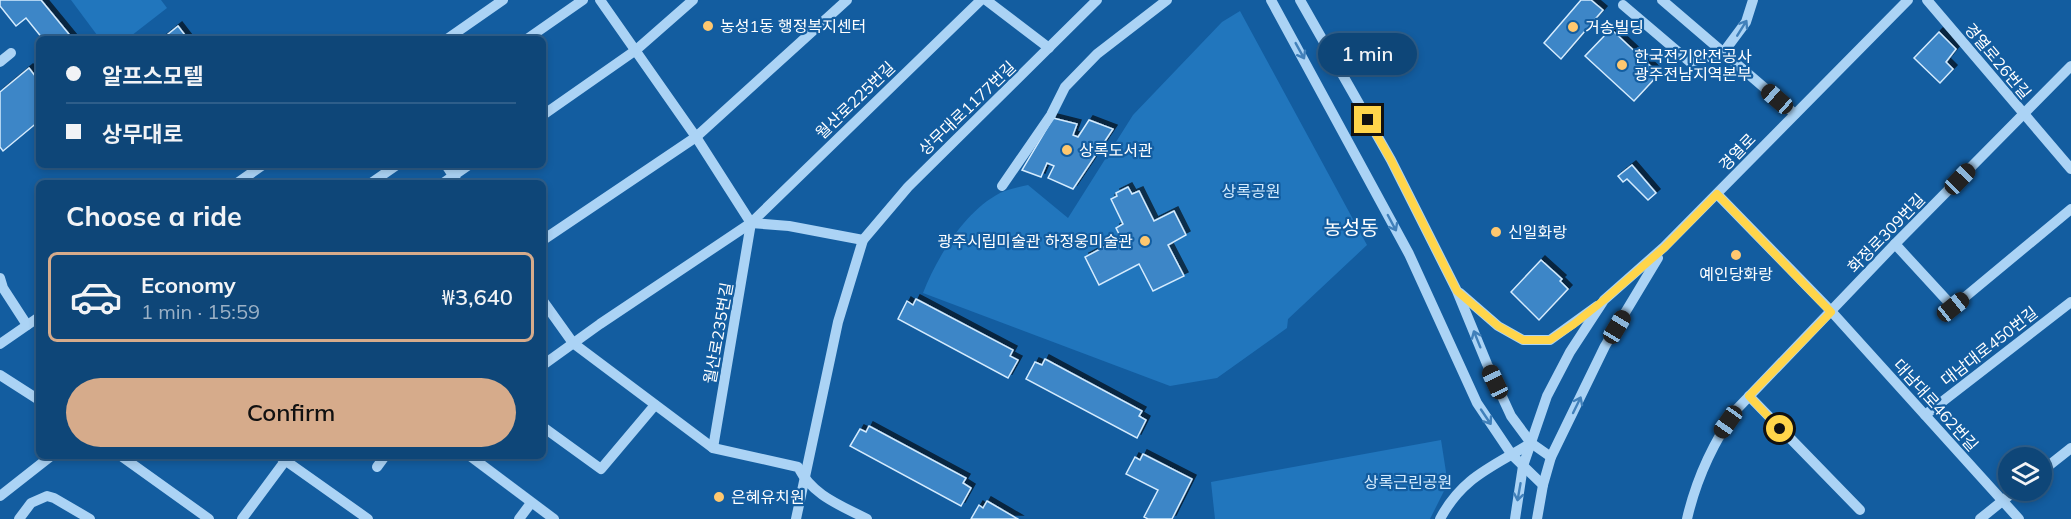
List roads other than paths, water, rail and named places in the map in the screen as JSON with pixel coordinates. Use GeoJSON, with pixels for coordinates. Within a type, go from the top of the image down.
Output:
{"type":"FeatureCollection","features":[{"type":"Feature","properties":{"kind":"street"},"geometry":{"type":"LineString","coordinates":[[451,36],[503,0]]}},
{"type":"Feature","properties":{"kind":"street"},"geometry":{"type":"LineString","coordinates":[[531,36],[583,0]]}},
{"type":"Feature","properties":{"kind":"street"},"geometry":{"type":"LineString","coordinates":[[600,0],[696,137],[751,223]]}},
{"type":"Feature","properties":{"kind":"street"},"geometry":{"type":"LineString","coordinates":[[546,113],[636,50],[693,0]]}},
{"type":"Feature","properties":{"kind":"street"},"geometry":{"type":"LineString","coordinates":[[546,238],[696,137],[847,0]]}},
{"type":"Feature","properties":{"kind":"street","name":"월산로225번길"},"geometry":{"type":"LineString","coordinates":[[751,223],[981,0]]}},
{"type":"Feature","properties":{"kind":"street"},"geometry":{"type":"LineString","coordinates":[[986,0],[1049,48]]}},
{"type":"Feature","properties":{"kind":"street","name":"상무대로1177번길"},"geometry":{"type":"LineString","coordinates":[[796,519],[838,322],[863,240],[908,187],[1096,0]]}},
{"type":"Feature","properties":{"kind":"street"},"geometry":{"type":"LineString","coordinates":[[1002,186],[1051,115],[1065,87],[1097,54],[1167,0]]}},
{"type":"Feature","properties":{"kind":"street"},"geometry":{"type":"LineString","coordinates":[[1271,0],[1408,254],[1477,403],[1512,455],[1543,485]]}},
{"type":"Feature","properties":{"kind":"street"},"geometry":{"type":"LineString","coordinates":[[1300,0],[1391,160],[1457,291],[1511,416],[1531,443],[1551,457]]}},
{"type":"Feature","properties":{"kind":"street"},"geometry":{"type":"LineString","coordinates":[[1662,0],[1795,114]]}},
{"type":"Feature","properties":{"kind":"street"},"geometry":{"type":"LineString","coordinates":[[1623,5],[1690,62],[1724,53],[1746,22],[1753,0]]}},
{"type":"Feature","properties":{"kind":"street","name":"경열로"},"geometry":{"type":"LineString","coordinates":[[1515,519],[1523,466],[1547,396],[1570,352],[1604,300],[1664,248],[1908,0]]}},
{"type":"Feature","properties":{"kind":"street","name":"경열로26번길"},"geometry":{"type":"LineString","coordinates":[[1927,0],[2024,114]]}},
{"type":"Feature","properties":{"kind":"street"},"geometry":{"type":"LineString","coordinates":[[0,62],[11,53]]}},
{"type":"Feature","properties":{"kind":"street","name":"화정로309번길"},"geometry":{"type":"LineString","coordinates":[[1687,519],[1697,485],[1719,435],[1749,396],[2071,66]]}},
{"type":"Feature","properties":{"kind":"street"},"geometry":{"type":"LineString","coordinates":[[2024,114],[2071,169]]}},
{"type":"Feature","properties":{"kind":"street"},"geometry":{"type":"LineString","coordinates":[[241,180],[259,168]]}},
{"type":"Feature","properties":{"kind":"street"},"geometry":{"type":"LineString","coordinates":[[375,180],[393,168]]}},
{"type":"Feature","properties":{"kind":"street"},"geometry":{"type":"LineString","coordinates":[[456,179],[466,168]]}},
{"type":"Feature","properties":{"kind":"street","name":"대남대로462번길"},"geometry":{"type":"LineString","coordinates":[[1717,194],[1831,312],[1998,495]]}},
{"type":"Feature","properties":{"kind":"street"},"geometry":{"type":"LineString","coordinates":[[1895,244],[1953,307],[2071,209]]}},
{"type":"Feature","properties":{"kind":"street"},"geometry":{"type":"LineString","coordinates":[[546,363],[751,223],[789,226],[863,240]]}},
{"type":"Feature","properties":{"kind":"street","name":"월산로235번길"},"geometry":{"type":"LineString","coordinates":[[713,448],[751,223]]}},
{"type":"Feature","properties":{"kind":"street","name":"경열로"},"geometry":{"type":"LineString","coordinates":[[1538,519],[1543,485],[1551,457],[1605,346],[1664,248]]}},
{"type":"Feature","properties":{"kind":"street"},"geometry":{"type":"LineString","coordinates":[[0,278],[3,288],[27,324]]}},
{"type":"Feature","properties":{"kind":"street"},"geometry":{"type":"LineString","coordinates":[[1457,291],[1498,326],[1523,340],[1550,340],[1604,300]]}},
{"type":"Feature","properties":{"kind":"street","name":"대남대로450번길"},"geometry":{"type":"LineString","coordinates":[[1925,415],[2071,302]]}},
{"type":"Feature","properties":{"kind":"street"},"geometry":{"type":"LineString","coordinates":[[546,305],[573,343],[713,448],[798,467],[805,480],[817,492],[867,519]]}},
{"type":"Feature","properties":{"kind":"street"},"geometry":{"type":"LineString","coordinates":[[0,344],[36,318]]}},
{"type":"Feature","properties":{"kind":"street"},"geometry":{"type":"LineString","coordinates":[[0,375],[36,398]]}},
{"type":"Feature","properties":{"kind":"street"},"geometry":{"type":"LineString","coordinates":[[1749,396],[1860,510]]}},
{"type":"Feature","properties":{"kind":"street"},"geometry":{"type":"LineString","coordinates":[[546,429],[601,469],[655,405]]}},
{"type":"Feature","properties":{"kind":"street"},"geometry":{"type":"LineString","coordinates":[[1440,519],[1453,497],[1472,478],[1531,443]]}},
{"type":"Feature","properties":{"kind":"street"},"geometry":{"type":"LineString","coordinates":[[2052,463],[2071,448]]}},
{"type":"Feature","properties":{"kind":"street"},"geometry":{"type":"LineString","coordinates":[[0,496],[47,459]]}},
{"type":"Feature","properties":{"kind":"street"},"geometry":{"type":"LineString","coordinates":[[125,459],[209,519]]}},
{"type":"Feature","properties":{"kind":"street"},"geometry":{"type":"LineString","coordinates":[[242,519],[283,459]]}},
{"type":"Feature","properties":{"kind":"street"},"geometry":{"type":"LineString","coordinates":[[287,459],[369,519]]}},
{"type":"Feature","properties":{"kind":"street"},"geometry":{"type":"LineString","coordinates":[[377,466],[383,459]]}},
{"type":"Feature","properties":{"kind":"street"},"geometry":{"type":"LineString","coordinates":[[474,459],[554,519]]}},
{"type":"Feature","properties":{"kind":"street"},"geometry":{"type":"LineString","coordinates":[[19,519],[31,503],[47,496],[90,519]]}},
{"type":"Feature","properties":{"kind":"street"},"geometry":{"type":"LineString","coordinates":[[1980,519],[2003,501]]}},
{"type":"Feature","properties":{"kind":"street","name":"대남대로462번길"},"geometry":{"type":"LineString","coordinates":[[2003,501],[2019,519]]}},
{"type":"Feature","properties":{"kind":"street"},"geometry":{"type":"LineString","coordinates":[[519,519],[531,503]]}},
{"type":"Feature","properties":{"kind":"place","name":"농성1동 행정복지센터"},"geometry":{"type":"Point","coordinates":[708,26]}},
{"type":"Feature","properties":{"kind":"place","name":"거송빌딩"},"geometry":{"type":"Point","coordinates":[1573,27]}},
{"type":"Feature","properties":{"kind":"place","name":"한국전기안전공사 광주전남지역본부"},"geometry":{"type":"Point","coordinates":[1622,65]}},
{"type":"Feature","properties":{"kind":"place","name":"상록도서관"},"geometry":{"type":"Point","coordinates":[1067,150]}},
{"type":"Feature","properties":{"kind":"place","name":"신일화랑"},"geometry":{"type":"Point","coordinates":[1496,232]}},
{"type":"Feature","properties":{"kind":"place","name":"광주시립미술관 하정웅미술관"},"geometry":{"type":"Point","coordinates":[1145,241]}},
{"type":"Feature","properties":{"kind":"place","name":"예인당화랑"},"geometry":{"type":"Point","coordinates":[1736,255]}},
{"type":"Feature","properties":{"kind":"place","name":"은혜유치원"},"geometry":{"type":"Point","coordinates":[719,497]}},
{"type":"Feature","properties":{"kind":"district","name":"농성동"},"geometry":{"type":"Point","coordinates":[1351,227]}},
{"type":"Feature","properties":{"kind":"park label","name":"상록공원"},"geometry":{"type":"Point","coordinates":[1251,191]}},
{"type":"Feature","properties":{"kind":"park label","name":"상록근린공원"},"geometry":{"type":"Point","coordinates":[1408,482]}}]}
